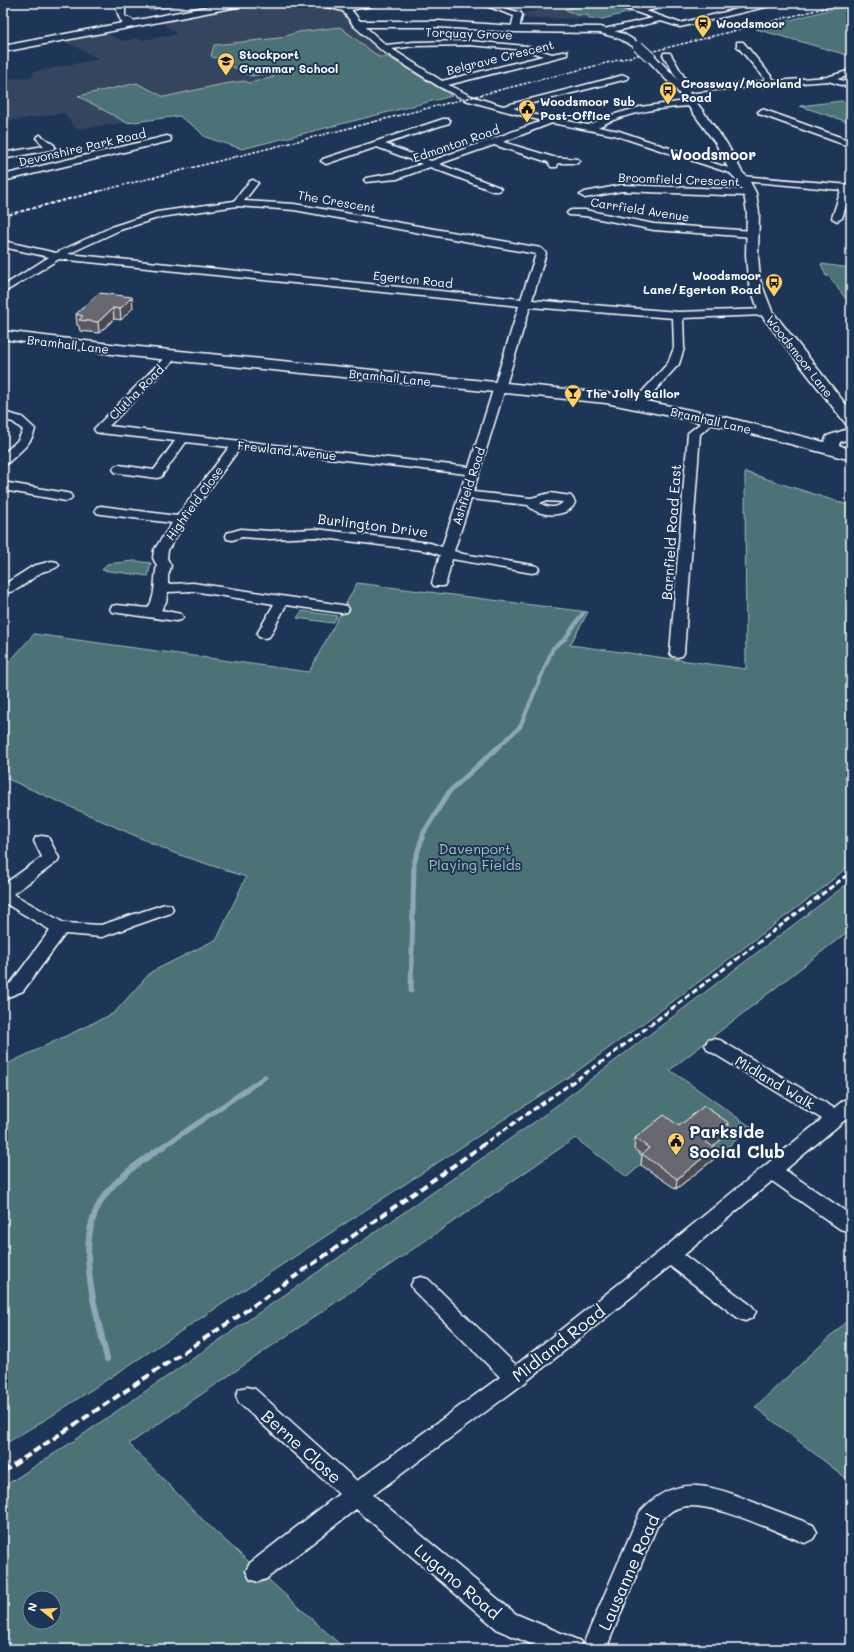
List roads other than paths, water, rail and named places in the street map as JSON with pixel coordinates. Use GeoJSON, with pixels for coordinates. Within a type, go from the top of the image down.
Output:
{"type":"FeatureCollection","features":[{"type":"Feature","properties":{"kind":"main road"},"geometry":{"type":"LineString","coordinates":[[3,49],[242,3]]}},
{"type":"Feature","properties":{"kind":"main road","name":"Bramhall Lane"},"geometry":{"type":"LineString","coordinates":[[3,335],[88,347],[606,398],[774,434],[845,434],[851,455]]}},
{"type":"Feature","properties":{"kind":"street"},"geometry":{"type":"LineString","coordinates":[[322,3],[346,10],[376,3]]}},
{"type":"Feature","properties":{"kind":"street"},"geometry":{"type":"LineString","coordinates":[[482,3],[518,16],[515,29]]}},
{"type":"Feature","properties":{"kind":"street"},"geometry":{"type":"LineString","coordinates":[[614,3],[680,25],[771,3]]}},
{"type":"Feature","properties":{"kind":"street"},"geometry":{"type":"LineString","coordinates":[[638,11],[671,3]]}},
{"type":"Feature","properties":{"kind":"street"},"geometry":{"type":"LineString","coordinates":[[119,7],[124,14],[144,21]]}},
{"type":"Feature","properties":{"kind":"street"},"geometry":{"type":"LineString","coordinates":[[119,7],[120,16],[132,23]]}},
{"type":"Feature","properties":{"kind":"street"},"geometry":{"type":"LineString","coordinates":[[346,10],[357,24],[384,48],[441,84],[468,98],[502,109],[549,121],[591,127],[616,133],[739,176],[849,188],[837,218]]}},
{"type":"Feature","properties":{"kind":"street"},"geometry":{"type":"LineString","coordinates":[[607,31],[661,19]]}},
{"type":"Feature","properties":{"kind":"street","name":"Woodsmoor Lane"},"geometry":{"type":"LineString","coordinates":[[357,24],[439,24],[515,29],[607,31],[626,38],[638,46],[685,90],[691,103],[721,144],[750,193],[753,213],[752,255],[754,280],[766,312],[845,434]]}},
{"type":"Feature","properties":{"kind":"street","name":"Torquay Grove"},"geometry":{"type":"LineString","coordinates":[[384,48],[414,44],[462,43],[526,48],[551,56]]}},
{"type":"Feature","properties":{"kind":"street"},"geometry":{"type":"LineString","coordinates":[[740,44],[774,84]]}},
{"type":"Feature","properties":{"kind":"street","name":"Belgrave Crescent"},"geometry":{"type":"LineString","coordinates":[[441,84],[564,53]]}},
{"type":"Feature","properties":{"kind":"street"},"geometry":{"type":"LineString","coordinates":[[667,55],[685,90],[828,79],[851,72]]}},
{"type":"Feature","properties":{"kind":"street"},"geometry":{"type":"LineString","coordinates":[[502,109],[624,77]]}},
{"type":"Feature","properties":{"kind":"street"},"geometry":{"type":"LineString","coordinates":[[828,79],[851,86]]}},
{"type":"Feature","properties":{"kind":"street"},"geometry":{"type":"LineString","coordinates":[[591,127],[604,120],[640,109],[691,103]]}},
{"type":"Feature","properties":{"kind":"street"},"geometry":{"type":"LineString","coordinates":[[762,112],[851,144]]}},
{"type":"Feature","properties":{"kind":"street"},"geometry":{"type":"LineString","coordinates":[[326,161],[446,121]]}},
{"type":"Feature","properties":{"kind":"street","name":"Edmonton Road"},"geometry":{"type":"LineString","coordinates":[[368,180],[397,176],[549,121]]}},
{"type":"Feature","properties":{"kind":"street"},"geometry":{"type":"LineString","coordinates":[[12,161],[53,149],[40,138]]}},
{"type":"Feature","properties":{"kind":"street","name":"Devonshire Park Road"},"geometry":{"type":"LineString","coordinates":[[3,178],[12,161],[72,161],[167,139]]}},
{"type":"Feature","properties":{"kind":"street"},"geometry":{"type":"LineString","coordinates":[[494,142],[553,162],[575,161]]}},
{"type":"Feature","properties":{"kind":"street"},"geometry":{"type":"LineString","coordinates":[[377,144],[496,188]]}},
{"type":"Feature","properties":{"kind":"street"},"geometry":{"type":"LineString","coordinates":[[63,156],[72,161]]}},
{"type":"Feature","properties":{"kind":"street"},"geometry":{"type":"LineString","coordinates":[[237,203],[253,183]]}},
{"type":"Feature","properties":{"kind":"street","name":"Broomfield Crescent"},"geometry":{"type":"LineString","coordinates":[[585,195],[622,188],[750,193]]}},
{"type":"Feature","properties":{"kind":"street","name":"The Crescent"},"geometry":{"type":"LineString","coordinates":[[3,290],[61,254],[117,228],[160,214],[237,203],[294,207],[537,250],[541,253],[498,388]]}},
{"type":"Feature","properties":{"kind":"street","name":"Carrfield Avenue"},"geometry":{"type":"LineString","coordinates":[[572,213],[585,213],[654,227],[753,234]]}},
{"type":"Feature","properties":{"kind":"street"},"geometry":{"type":"LineString","coordinates":[[3,240],[61,254]]}},
{"type":"Feature","properties":{"kind":"street"},"geometry":{"type":"LineString","coordinates":[[3,244],[61,254]]}},
{"type":"Feature","properties":{"kind":"street","name":"Egerton Road"},"geometry":{"type":"LineString","coordinates":[[61,254],[525,303],[678,315],[766,312]]}},
{"type":"Feature","properties":{"kind":"street"},"geometry":{"type":"LineString","coordinates":[[637,404],[673,364],[679,348],[678,315]]}},
{"type":"Feature","properties":{"kind":"street","name":"Clutha Road"},"geometry":{"type":"LineString","coordinates":[[100,429],[173,355]]}},
{"type":"Feature","properties":{"kind":"street","name":"Ashfield Road"},"geometry":{"type":"LineString","coordinates":[[439,583],[446,554],[474,471],[498,388]]}},
{"type":"Feature","properties":{"kind":"street"},"geometry":{"type":"LineString","coordinates":[[3,416],[16,418],[23,422],[29,429],[28,435],[23,442],[3,461]]}},
{"type":"Feature","properties":{"kind":"street","name":"Barnfield Road East"},"geometry":{"type":"LineString","coordinates":[[677,653],[694,433],[711,420]]}},
{"type":"Feature","properties":{"kind":"street","name":"Frewland Avenue"},"geometry":{"type":"LineString","coordinates":[[100,429],[474,471]]}},
{"type":"Feature","properties":{"kind":"street"},"geometry":{"type":"LineString","coordinates":[[119,469],[157,474],[184,438]]}},
{"type":"Feature","properties":{"kind":"street","name":"Highfield Close"},"geometry":{"type":"LineString","coordinates":[[152,613],[159,602],[162,588],[161,576],[164,566],[160,558],[161,550],[180,520],[238,444]]}},
{"type":"Feature","properties":{"kind":"street"},"geometry":{"type":"LineString","coordinates":[[3,486],[66,497]]}},
{"type":"Feature","properties":{"kind":"street"},"geometry":{"type":"LineString","coordinates":[[466,495],[533,502]]}},
{"type":"Feature","properties":{"kind":"street"},"geometry":{"type":"LineString","coordinates":[[101,510],[180,520]]}},
{"type":"Feature","properties":{"kind":"street","name":"Burlington Drive"},"geometry":{"type":"LineString","coordinates":[[232,536],[241,533],[269,535],[316,533],[430,547],[460,558],[532,569]]}},
{"type":"Feature","properties":{"kind":"street"},"geometry":{"type":"LineString","coordinates":[[4,590],[34,566],[52,565]]}},
{"type":"Feature","properties":{"kind":"street"},"geometry":{"type":"LineString","coordinates":[[162,588],[194,587],[219,592],[342,609]]}},
{"type":"Feature","properties":{"kind":"street"},"geometry":{"type":"LineString","coordinates":[[264,634],[282,601]]}},
{"type":"Feature","properties":{"kind":"street"},"geometry":{"type":"LineString","coordinates":[[117,609],[176,617]]}},
{"type":"Feature","properties":{"kind":"street"},"geometry":{"type":"LineString","coordinates":[[42,841],[51,858],[3,894],[60,928],[102,931],[165,909]]}},
{"type":"Feature","properties":{"kind":"street"},"geometry":{"type":"LineString","coordinates":[[3,992],[17,986],[60,928]]}},
{"type":"Feature","properties":{"kind":"street","name":"Midland Walk"},"geometry":{"type":"LineString","coordinates":[[714,1045],[835,1118]]}},
{"type":"Feature","properties":{"kind":"street","name":"Midland Road"},"geometry":{"type":"LineString","coordinates":[[258,1571],[356,1495],[515,1378],[670,1255],[851,1105]]}},
{"type":"Feature","properties":{"kind":"street"},"geometry":{"type":"LineString","coordinates":[[772,1171],[847,1223]]}},
{"type":"Feature","properties":{"kind":"street"},"geometry":{"type":"LineString","coordinates":[[670,1255],[745,1312]]}},
{"type":"Feature","properties":{"kind":"street"},"geometry":{"type":"LineString","coordinates":[[420,1285],[515,1378]]}},
{"type":"Feature","properties":{"kind":"street","name":"Berne Close"},"geometry":{"type":"LineString","coordinates":[[247,1396],[356,1495]]}},
{"type":"Feature","properties":{"kind":"street","name":"Lugano Road"},"geometry":{"type":"LineString","coordinates":[[356,1495],[507,1622],[571,1649]]}},
{"type":"Feature","properties":{"kind":"street","name":"Lausanne Road"},"geometry":{"type":"LineString","coordinates":[[594,1649],[648,1519],[660,1505],[667,1500],[674,1497],[686,1496],[715,1498],[805,1532]]}},
{"type":"Feature","properties":{"kind":"waterway"},"geometry":{"type":"LineString","coordinates":[[496,749],[520,727],[553,648],[565,639],[583,613]]}},
{"type":"Feature","properties":{"kind":"waterway"},"geometry":{"type":"LineString","coordinates":[[411,991],[414,863],[424,832],[449,792],[497,748]]}},
{"type":"Feature","properties":{"kind":"waterway"},"geometry":{"type":"LineString","coordinates":[[164,1146],[265,1077]]}},
{"type":"Feature","properties":{"kind":"waterway"},"geometry":{"type":"LineString","coordinates":[[107,1359],[92,1295],[89,1273],[88,1251],[90,1229],[97,1209],[114,1184],[142,1161],[165,1145]]}},
{"type":"Feature","properties":{"kind":"railway"},"geometry":{"type":"LineString","coordinates":[[96,192],[844,3]]}},
{"type":"Feature","properties":{"kind":"railway"},"geometry":{"type":"LineString","coordinates":[[3,216],[100,191]]}},
{"type":"Feature","properties":{"kind":"railway"},"geometry":{"type":"LineString","coordinates":[[481,1146],[603,1061],[851,872]]}},
{"type":"Feature","properties":{"kind":"railway"},"geometry":{"type":"LineString","coordinates":[[3,1472],[237,1317],[483,1145]]}},
{"type":"Feature","properties":{"kind":"place","name":"Woodsmoor"},"geometry":{"type":"Point","coordinates":[703,38]}},
{"type":"Feature","properties":{"kind":"place","name":"Stockport Grammar School"},"geometry":{"type":"Point","coordinates":[226,76]}},
{"type":"Feature","properties":{"kind":"place","name":"Crossway/Moorland Road"},"geometry":{"type":"Point","coordinates":[668,105]}},
{"type":"Feature","properties":{"kind":"place","name":"Woodsmoor Sub Post-Office"},"geometry":{"type":"Point","coordinates":[527,123]}},
{"type":"Feature","properties":{"kind":"place","name":"Woodsmoor Lane/Egerton Road"},"geometry":{"type":"Point","coordinates":[774,297]}},
{"type":"Feature","properties":{"kind":"place","name":"The Jolly Sailor"},"geometry":{"type":"Point","coordinates":[573,408]}},
{"type":"Feature","properties":{"kind":"place","name":"Parkside Social Club"},"geometry":{"type":"Point","coordinates":[676,1156]}},
{"type":"Feature","properties":{"kind":"district","name":"Woodsmoor"},"geometry":{"type":"Point","coordinates":[713,154]}},
{"type":"Feature","properties":{"kind":"park label","name":"Davenport Playing Fields"},"geometry":{"type":"Point","coordinates":[475,856]}}]}
